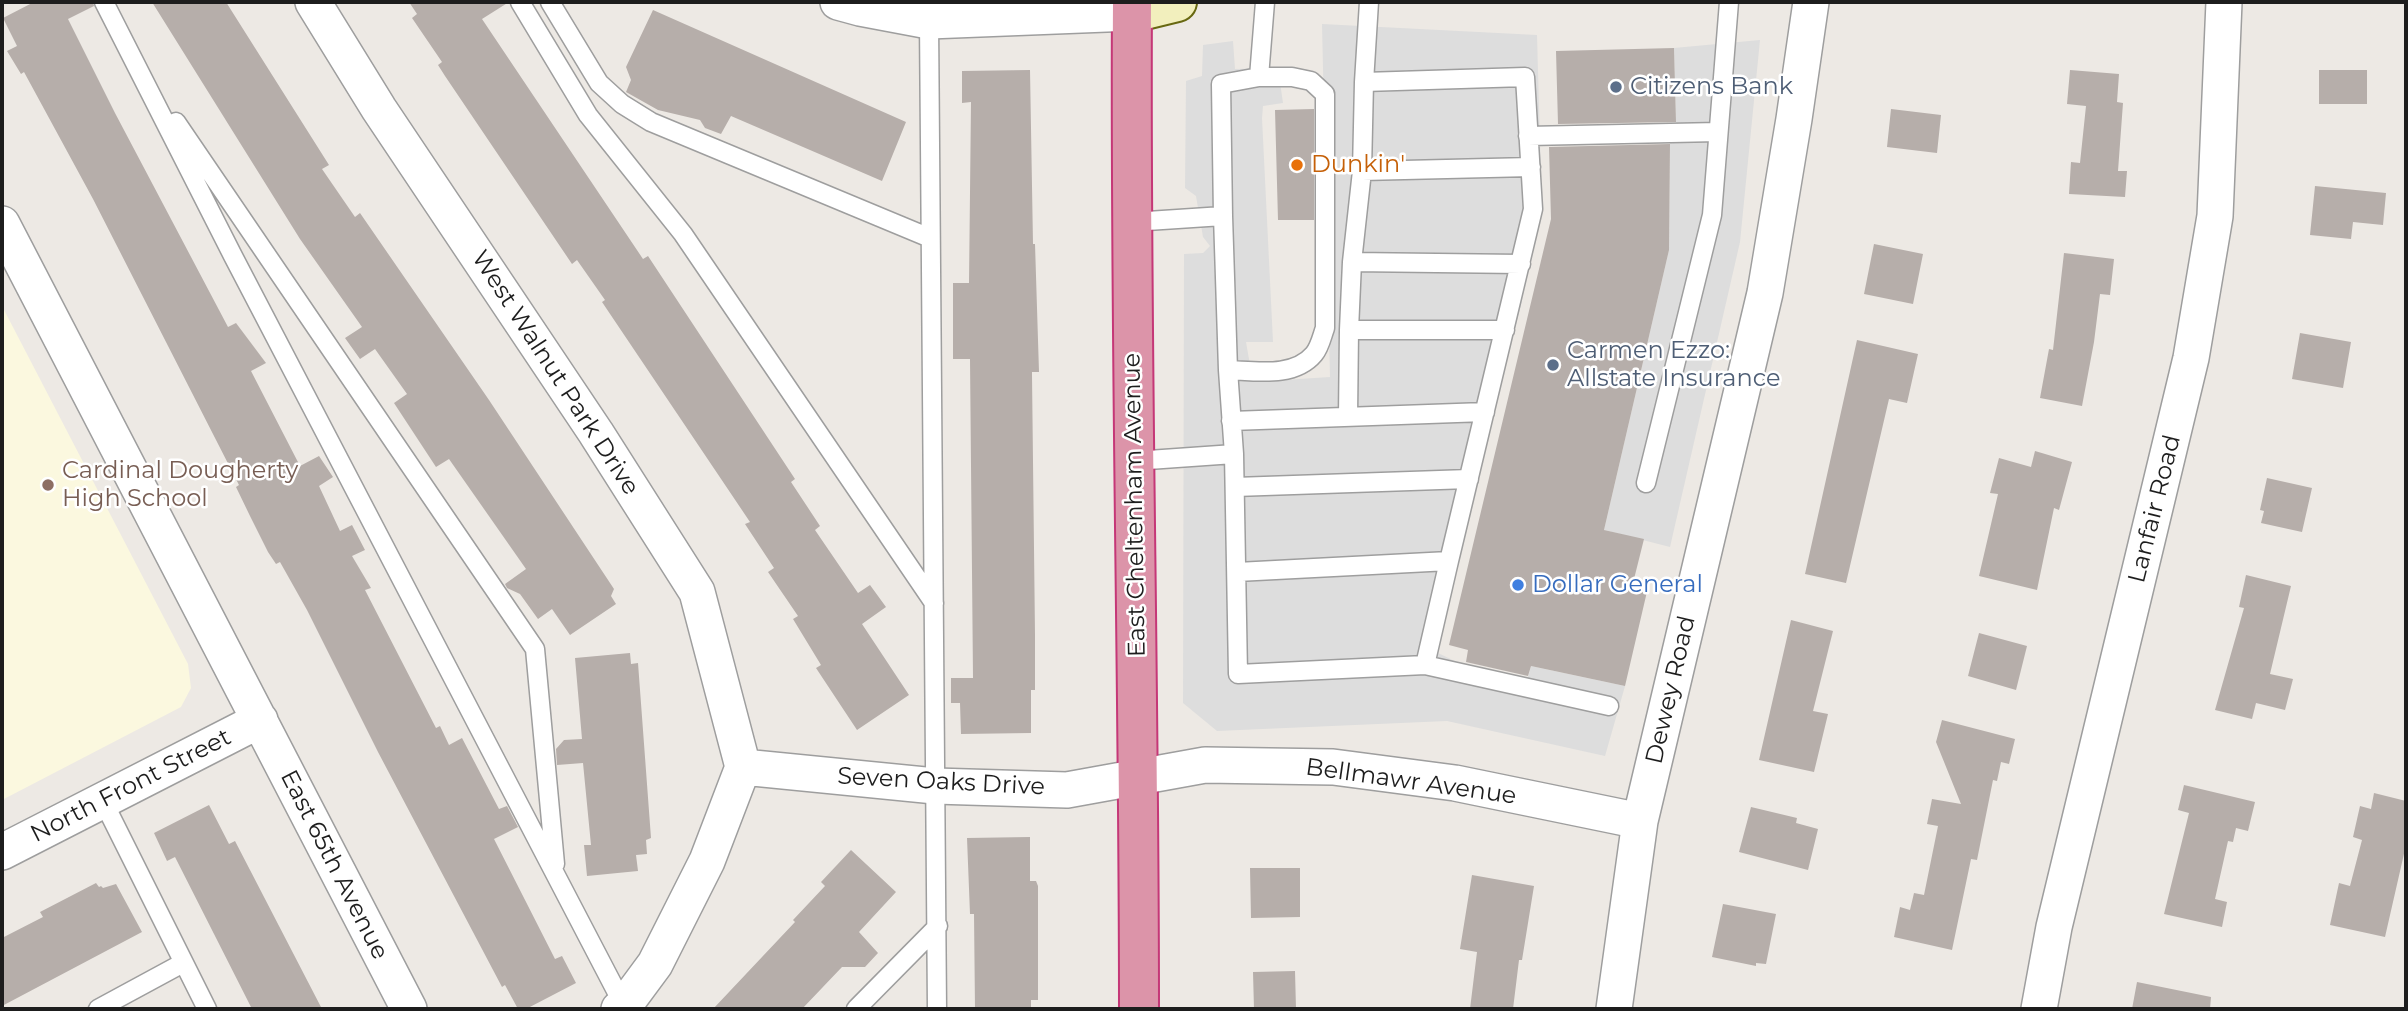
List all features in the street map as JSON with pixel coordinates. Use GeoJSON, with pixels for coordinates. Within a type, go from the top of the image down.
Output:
{"type":"FeatureCollection","features":[{"type":"Feature","properties":{"kind":"highway","name":"East Cheltenham Avenue"},"geometry":{"type":"LineString","coordinates":[[1132,7],[1139,1009]]}},
{"type":"Feature","properties":{"kind":"street","name":"West Walnut Park Drive"},"geometry":{"type":"LineString","coordinates":[[313,2],[379,109],[596,433],[697,592],[743,768]]}},
{"type":"Feature","properties":{"kind":"street"},"geometry":{"type":"LineString","coordinates":[[838,2],[860,8],[921,14],[1132,7],[1177,2]]}},
{"type":"Feature","properties":{"kind":"street","name":"Dewey Road"},"geometry":{"type":"LineString","coordinates":[[1614,1009],[1640,821],[1765,293],[1811,2]]}},
{"type":"Feature","properties":{"kind":"street","name":"Lanfair Road"},"geometry":{"type":"LineString","coordinates":[[2039,1009],[2054,927],[2191,358],[2215,216],[2224,2]]}},
{"type":"Feature","properties":{"kind":"street","name":"East 65th Avenue"},"geometry":{"type":"LineString","coordinates":[[2,224],[409,1009]]}},
{"type":"Feature","properties":{"kind":"street","name":"North Front Street"},"geometry":{"type":"LineString","coordinates":[[2,852],[260,720]]}},
{"type":"Feature","properties":{"kind":"street","name":"Bellmawr Avenue"},"geometry":{"type":"LineString","coordinates":[[1139,777],[1205,765],[1333,767],[1455,783],[1640,821]]}},
{"type":"Feature","properties":{"kind":"street","name":"Seven Oaks Drive"},"geometry":{"type":"LineString","coordinates":[[743,768],[935,786],[1067,790],[1139,777]]}},
{"type":"Feature","properties":{"kind":"street"},"geometry":{"type":"LineString","coordinates":[[622,1007],[655,964],[707,861],[743,768]]}},
{"type":"Feature","properties":{"kind":"lane"},"geometry":{"type":"LineString","coordinates":[[104,2],[622,1007]]}},
{"type":"Feature","properties":{"kind":"lane"},"geometry":{"type":"LineString","coordinates":[[520,2],[588,115],[683,234],[934,603]]}},
{"type":"Feature","properties":{"kind":"lane"},"geometry":{"type":"LineString","coordinates":[[550,2],[598,83],[641,116],[930,238]]}},
{"type":"Feature","properties":{"kind":"lane"},"geometry":{"type":"LineString","coordinates":[[1259,77],[1265,2]]}},
{"type":"Feature","properties":{"kind":"lane"},"geometry":{"type":"LineString","coordinates":[[1348,417],[1352,262],[1362,171],[1369,2]]}},
{"type":"Feature","properties":{"kind":"lane"},"geometry":{"type":"LineString","coordinates":[[1646,483],[1712,215],[1729,2]]}},
{"type":"Feature","properties":{"kind":"lane"},"geometry":{"type":"LineString","coordinates":[[921,14],[930,238],[937,1009]]}},
{"type":"Feature","properties":{"kind":"lane"},"geometry":{"type":"LineString","coordinates":[[137,65],[536,649],[556,875]]}},
{"type":"Feature","properties":{"kind":"lane"},"geometry":{"type":"LineString","coordinates":[[1228,370],[1279,371],[1302,366],[1316,352],[1325,328],[1325,94],[1311,81],[1292,77],[1259,77],[1221,84],[1228,370],[1235,487],[1238,674],[1425,665],[1609,706]]}},
{"type":"Feature","properties":{"kind":"lane"},"geometry":{"type":"LineString","coordinates":[[1364,82],[1525,77],[1533,209],[1425,665]]}},
{"type":"Feature","properties":{"kind":"lane"},"geometry":{"type":"LineString","coordinates":[[1528,136],[1718,132]]}},
{"type":"Feature","properties":{"kind":"lane"},"geometry":{"type":"LineString","coordinates":[[1362,171],[1531,167]]}},
{"type":"Feature","properties":{"kind":"lane"},"geometry":{"type":"LineString","coordinates":[[1132,222],[1223,216]]}},
{"type":"Feature","properties":{"kind":"lane"},"geometry":{"type":"LineString","coordinates":[[1352,262],[1521,264]]}},
{"type":"Feature","properties":{"kind":"lane"},"geometry":{"type":"LineString","coordinates":[[1349,330],[1505,330]]}},
{"type":"Feature","properties":{"kind":"lane"},"geometry":{"type":"LineString","coordinates":[[1231,421],[1485,412]]}},
{"type":"Feature","properties":{"kind":"lane"},"geometry":{"type":"LineString","coordinates":[[1134,461],[1234,454]]}},
{"type":"Feature","properties":{"kind":"lane"},"geometry":{"type":"LineString","coordinates":[[1235,487],[1469,479]]}},
{"type":"Feature","properties":{"kind":"lane"},"geometry":{"type":"LineString","coordinates":[[1237,572],[1449,561]]}},
{"type":"Feature","properties":{"kind":"lane"},"geometry":{"type":"LineString","coordinates":[[102,799],[204,1008]]}},
{"type":"Feature","properties":{"kind":"lane"},"geometry":{"type":"LineString","coordinates":[[856,1009],[938,926]]}},
{"type":"Feature","properties":{"kind":"lane"},"geometry":{"type":"LineString","coordinates":[[98,1009],[183,963]]}},
{"type":"Feature","properties":{"kind":"shaded area"},"geometry":{"type":"Polygon","coordinates":[[[1322,24],[1537,35],[1541,179],[1521,305],[1466,520],[1438,653],[1465,666],[1527,681],[1531,666],[1625,686],[1605,756],[1447,721],[1217,731],[1183,703],[1184,254],[1203,253],[1210,246],[1203,237],[1196,196],[1185,188],[1186,81],[1202,76],[1203,45],[1233,41],[1235,69],[1278,68],[1283,103],[1263,106],[1262,118],[1273,342],[1246,342],[1253,382],[1330,377],[1322,24]]]}},
{"type":"Feature","properties":{"kind":"shaded area"},"geometry":{"type":"Polygon","coordinates":[[[1760,40],[1740,242],[1670,547],[1604,530],[1669,250],[1670,144],[1676,122],[1674,48],[1760,40]]]}},
{"type":"Feature","properties":{"kind":"shaded area","name":"Cardinal Dougherty High School"},"geometry":{"type":"Polygon","coordinates":[[[2,306],[188,664],[191,688],[181,707],[2,800],[2,306]]]}},
{"type":"Feature","properties":{"kind":"building"},"geometry":{"type":"Polygon","coordinates":[[[34,2],[93,2],[94,6],[68,19],[228,327],[236,323],[266,363],[251,371],[300,466],[319,456],[333,477],[319,486],[340,531],[352,525],[365,550],[352,556],[371,588],[365,590],[436,728],[440,726],[449,745],[462,738],[499,809],[507,806],[518,827],[494,839],[555,959],[562,956],[576,983],[526,1009],[518,1009],[505,985],[502,987],[378,752],[307,610],[280,562],[276,564],[268,552],[236,487],[239,485],[93,199],[24,72],[21,74],[7,51],[17,46],[3,18],[34,2]]]}},
{"type":"Feature","properties":{"kind":"building"},"geometry":{"type":"Polygon","coordinates":[[[152,2],[226,2],[329,165],[322,169],[355,217],[360,213],[489,400],[614,589],[611,596],[616,604],[570,635],[552,609],[538,619],[520,594],[507,588],[505,584],[526,569],[449,459],[436,467],[394,403],[407,394],[375,349],[360,359],[345,338],[362,327],[300,239],[152,2]]]}},
{"type":"Feature","properties":{"kind":"building"},"geometry":{"type":"Polygon","coordinates":[[[409,2],[509,2],[482,19],[643,259],[648,256],[795,479],[791,482],[820,526],[815,530],[858,593],[870,585],[886,607],[862,624],[909,695],[857,730],[816,668],[821,665],[793,619],[798,616],[768,572],[774,568],[745,524],[750,522],[602,302],[605,300],[577,260],[572,264],[445,76],[438,65],[442,62],[412,18],[417,14],[409,2]]]}},
{"type":"Feature","properties":{"kind":"building"},"geometry":{"type":"Polygon","coordinates":[[[653,10],[906,122],[882,181],[731,116],[721,134],[705,128],[700,120],[658,110],[626,92],[631,80],[626,67],[653,10]]]}},
{"type":"Feature","properties":{"kind":"building","name":"Citizens Bank"},"geometry":{"type":"Polygon","coordinates":[[[1674,48],[1676,122],[1558,124],[1556,51],[1674,48]]]}},
{"type":"Feature","properties":{"kind":"building"},"geometry":{"type":"Polygon","coordinates":[[[1030,70],[1033,244],[1039,372],[1032,372],[1035,690],[1031,690],[1031,733],[961,734],[960,703],[951,703],[951,678],[973,678],[970,359],[953,359],[953,283],[969,283],[971,102],[962,103],[962,71],[1030,70]]]}},
{"type":"Feature","properties":{"kind":"building"},"geometry":{"type":"Polygon","coordinates":[[[2070,70],[2119,74],[2117,102],[2123,103],[2118,171],[2127,171],[2125,197],[2069,194],[2071,162],[2080,163],[2086,106],[2067,104],[2070,70]]]}},
{"type":"Feature","properties":{"kind":"building"},"geometry":{"type":"Polygon","coordinates":[[[2319,70],[2367,70],[2367,104],[2319,104],[2319,70]]]}},
{"type":"Feature","properties":{"kind":"building","name":"Dunkin'"},"geometry":{"type":"Polygon","coordinates":[[[1314,109],[1314,220],[1278,220],[1275,110],[1314,109]]]}},
{"type":"Feature","properties":{"kind":"building"},"geometry":{"type":"Polygon","coordinates":[[[1891,109],[1941,115],[1937,153],[1887,147],[1891,109]]]}},
{"type":"Feature","properties":{"kind":"building"},"geometry":{"type":"Polygon","coordinates":[[[1670,144],[1669,250],[1604,530],[1644,539],[1634,579],[1649,583],[1625,686],[1531,666],[1528,676],[1466,662],[1468,650],[1449,645],[1551,219],[1549,147],[1670,144]]]}},
{"type":"Feature","properties":{"kind":"building"},"geometry":{"type":"Polygon","coordinates":[[[2315,186],[2386,193],[2383,225],[2353,222],[2351,239],[2310,235],[2315,186]]]}},
{"type":"Feature","properties":{"kind":"building"},"geometry":{"type":"Polygon","coordinates":[[[1874,244],[1923,254],[1913,304],[1864,294],[1874,244]]]}},
{"type":"Feature","properties":{"kind":"building"},"geometry":{"type":"Polygon","coordinates":[[[2064,253],[2114,259],[2110,295],[2100,294],[2082,406],[2040,398],[2049,349],[2053,350],[2064,253]]]}},
{"type":"Feature","properties":{"kind":"building"},"geometry":{"type":"Polygon","coordinates":[[[2300,333],[2351,342],[2343,388],[2292,379],[2300,333]]]}},
{"type":"Feature","properties":{"kind":"building"},"geometry":{"type":"Polygon","coordinates":[[[1857,340],[1918,354],[1907,403],[1889,399],[1846,583],[1805,574],[1857,340]]]}},
{"type":"Feature","properties":{"kind":"building"},"geometry":{"type":"Polygon","coordinates":[[[2035,451],[2072,462],[2059,510],[2054,508],[2037,590],[1979,576],[1998,494],[1990,493],[1999,458],[2031,467],[2035,451]]]}},
{"type":"Feature","properties":{"kind":"building"},"geometry":{"type":"Polygon","coordinates":[[[2267,478],[2312,488],[2302,532],[2261,523],[2264,511],[2260,510],[2267,478]]]}},
{"type":"Feature","properties":{"kind":"building"},"geometry":{"type":"Polygon","coordinates":[[[2246,575],[2291,586],[2270,674],[2293,679],[2285,710],[2256,703],[2252,719],[2215,710],[2244,608],[2239,607],[2246,575]]]}},
{"type":"Feature","properties":{"kind":"building"},"geometry":{"type":"Polygon","coordinates":[[[1791,620],[1833,631],[1813,711],[1828,714],[1814,772],[1759,760],[1791,620]]]}},
{"type":"Feature","properties":{"kind":"building"},"geometry":{"type":"Polygon","coordinates":[[[1979,633],[2027,646],[2016,690],[1968,676],[1979,633]]]}},
{"type":"Feature","properties":{"kind":"building"},"geometry":{"type":"Polygon","coordinates":[[[630,653],[631,664],[638,663],[651,838],[646,840],[647,854],[636,855],[638,871],[587,876],[584,845],[591,845],[583,763],[557,765],[556,749],[564,740],[582,739],[575,658],[630,653]]]}},
{"type":"Feature","properties":{"kind":"building"},"geometry":{"type":"Polygon","coordinates":[[[1942,720],[2015,739],[2009,764],[2001,762],[1997,781],[1993,780],[1977,860],[1971,859],[1952,950],[1894,937],[1900,907],[1910,910],[1914,893],[1924,895],[1938,826],[1927,824],[1932,799],[1961,804],[1936,742],[1942,720]]]}},
{"type":"Feature","properties":{"kind":"building"},"geometry":{"type":"Polygon","coordinates":[[[2184,785],[2255,802],[2248,831],[2236,828],[2233,842],[2228,841],[2215,899],[2227,902],[2222,927],[2164,914],[2189,813],[2178,810],[2184,785]]]}},
{"type":"Feature","properties":{"kind":"building"},"geometry":{"type":"Polygon","coordinates":[[[2374,793],[2406,801],[2406,845],[2385,937],[2330,925],[2339,883],[2350,886],[2362,840],[2353,837],[2360,806],[2371,809],[2374,793]]]}},
{"type":"Feature","properties":{"kind":"building"},"geometry":{"type":"Polygon","coordinates":[[[209,805],[229,844],[235,841],[322,1009],[252,1009],[175,857],[167,861],[154,833],[209,805]]]}},
{"type":"Feature","properties":{"kind":"building"},"geometry":{"type":"Polygon","coordinates":[[[1751,807],[1797,818],[1796,823],[1818,829],[1808,870],[1739,852],[1751,807]]]}},
{"type":"Feature","properties":{"kind":"building"},"geometry":{"type":"Polygon","coordinates":[[[1030,837],[1030,881],[1036,881],[1038,886],[1038,1000],[1031,1000],[1031,1009],[975,1009],[974,914],[970,914],[967,838],[1030,837]]]}},
{"type":"Feature","properties":{"kind":"building"},"geometry":{"type":"Polygon","coordinates":[[[851,850],[896,892],[859,932],[878,953],[865,967],[842,967],[802,1009],[713,1009],[795,922],[793,920],[825,886],[821,882],[851,850]]]}},
{"type":"Feature","properties":{"kind":"building"},"geometry":{"type":"Polygon","coordinates":[[[1250,868],[1300,868],[1300,917],[1251,918],[1250,868]]]}},
{"type":"Feature","properties":{"kind":"building"},"geometry":{"type":"Polygon","coordinates":[[[1472,875],[1534,886],[1522,960],[1519,960],[1513,1009],[1470,1009],[1477,952],[1460,949],[1472,875]]]}},
{"type":"Feature","properties":{"kind":"building"},"geometry":{"type":"Polygon","coordinates":[[[96,883],[103,888],[116,884],[142,932],[2,1006],[2,938],[43,917],[40,912],[96,883]]]}},
{"type":"Feature","properties":{"kind":"building"},"geometry":{"type":"Polygon","coordinates":[[[1723,904],[1776,914],[1766,964],[1756,963],[1756,966],[1712,957],[1723,904]]]}},
{"type":"Feature","properties":{"kind":"building"},"geometry":{"type":"Polygon","coordinates":[[[1295,971],[1296,1009],[1254,1009],[1253,972],[1295,971]]]}},
{"type":"Feature","properties":{"kind":"building"},"geometry":{"type":"Polygon","coordinates":[[[2137,982],[2211,997],[2210,1009],[2132,1009],[2137,982]]]}},
{"type":"Feature","properties":{"kind":"place","name":"Citizens Bank"},"geometry":{"type":"Point","coordinates":[1616,87]}},
{"type":"Feature","properties":{"kind":"place","name":"Dunkin'"},"geometry":{"type":"Point","coordinates":[1297,165]}},
{"type":"Feature","properties":{"kind":"place","name":"Carmen Ezzo: Allstate Insurance"},"geometry":{"type":"Point","coordinates":[1553,365]}},
{"type":"Feature","properties":{"kind":"place","name":"Cardinal Dougherty High School"},"geometry":{"type":"Point","coordinates":[48,485]}},
{"type":"Feature","properties":{"kind":"place","name":"Dollar General"},"geometry":{"type":"Point","coordinates":[1518,585]}}]}
